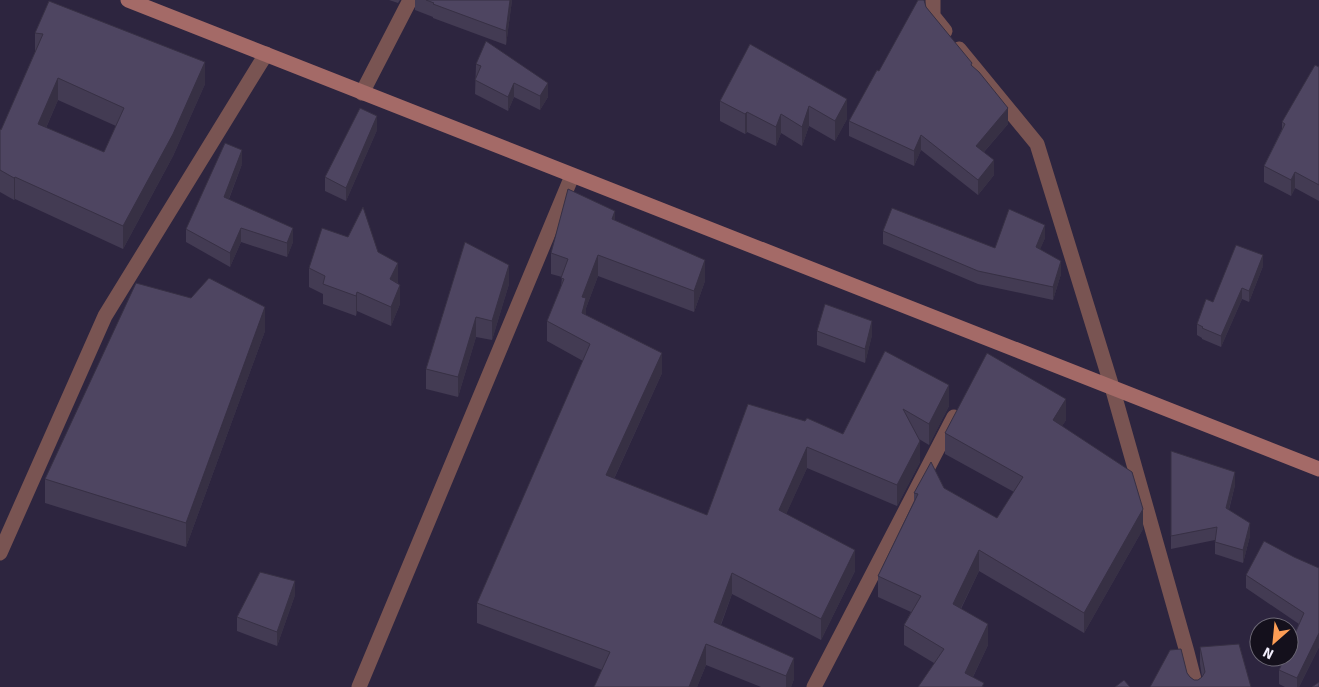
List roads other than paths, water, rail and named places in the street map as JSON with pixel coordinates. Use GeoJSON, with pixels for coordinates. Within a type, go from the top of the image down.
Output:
{"type":"FeatureCollection","features":[{"type":"Feature","properties":{"kind":"main road"},"geometry":{"type":"LineString","coordinates":[[128,0],[991,345],[1112,387],[1319,468]]}},
{"type":"Feature","properties":{"kind":"street"},"geometry":{"type":"LineString","coordinates":[[362,93],[410,0]]}},
{"type":"Feature","properties":{"kind":"street"},"geometry":{"type":"LineString","coordinates":[[933,0],[932,16],[1037,144],[1112,387],[1196,687]]}},
{"type":"Feature","properties":{"kind":"street"},"geometry":{"type":"LineString","coordinates":[[0,553],[105,316],[266,54]]}},
{"type":"Feature","properties":{"kind":"street"},"geometry":{"type":"LineString","coordinates":[[360,687],[572,176]]}},
{"type":"Feature","properties":{"kind":"street"},"geometry":{"type":"LineString","coordinates":[[814,687],[961,403]]}}]}
